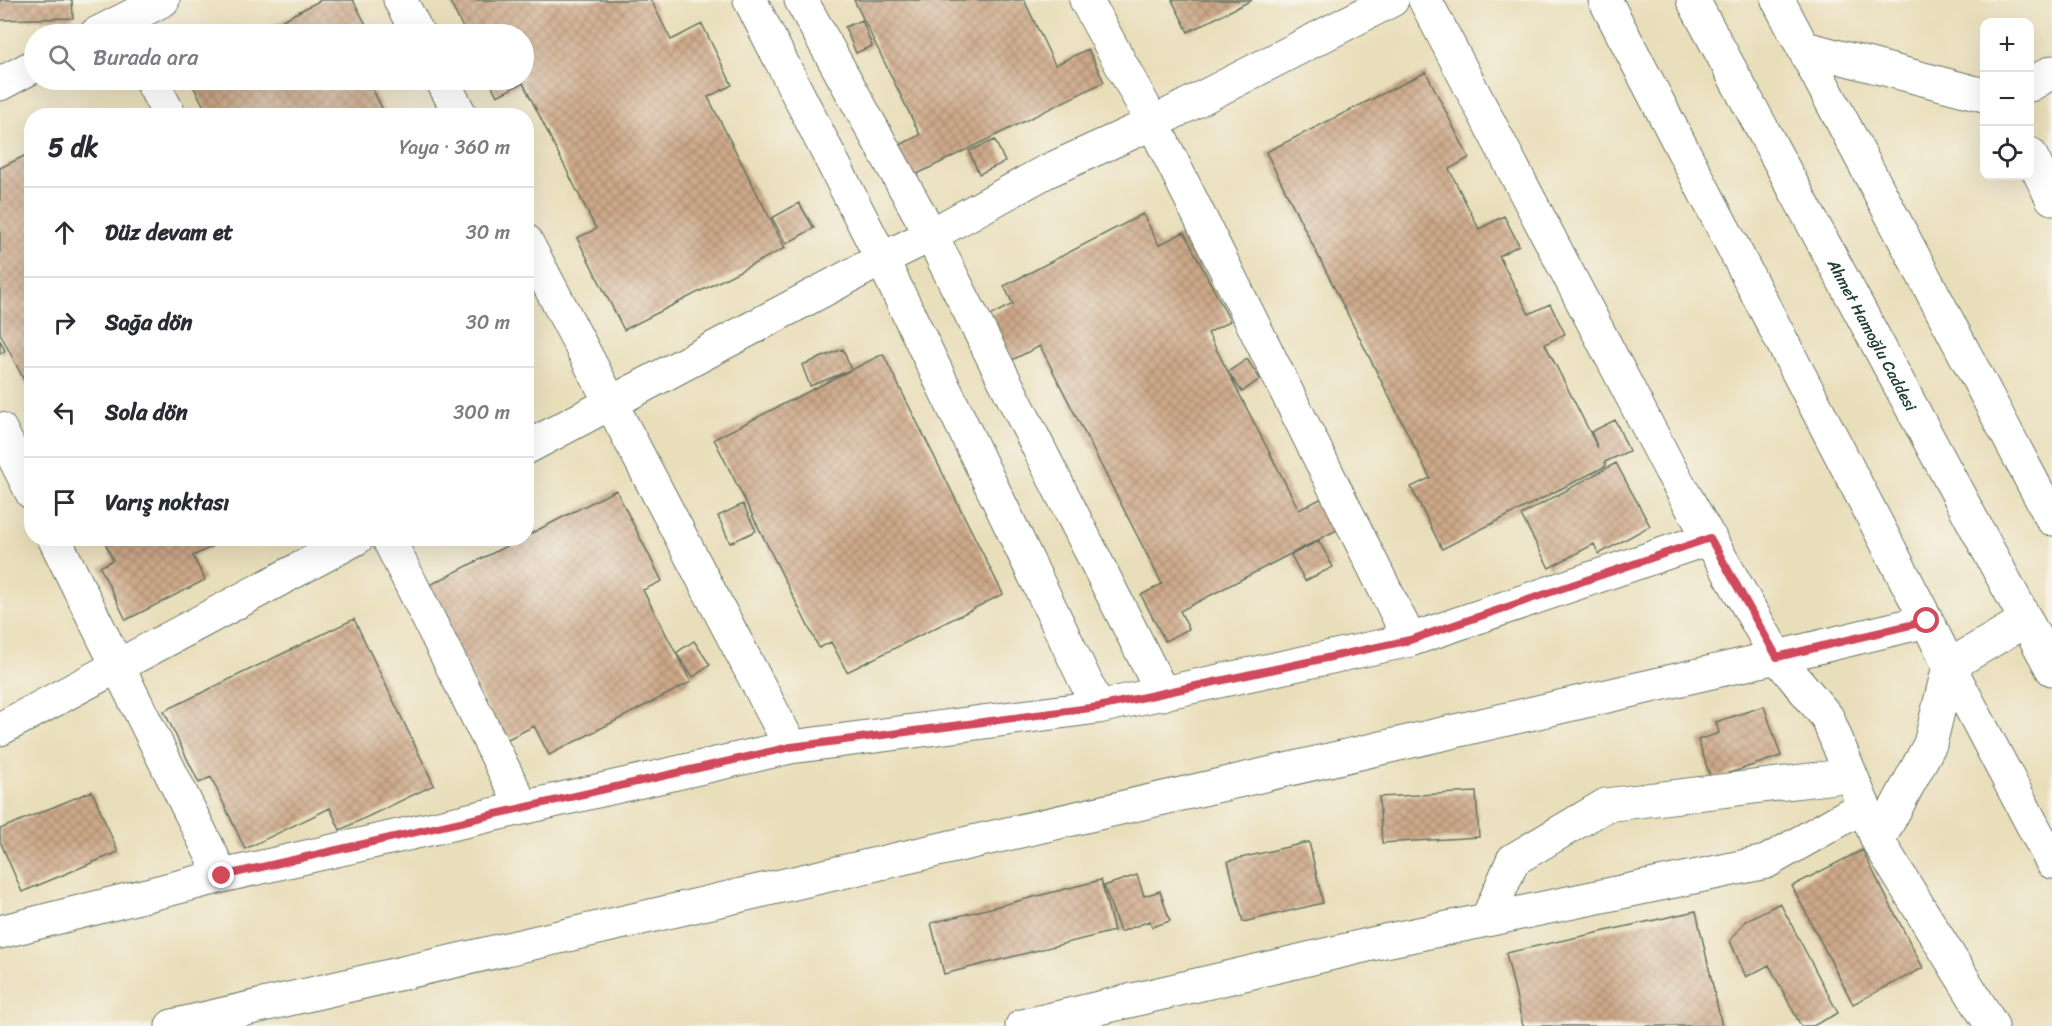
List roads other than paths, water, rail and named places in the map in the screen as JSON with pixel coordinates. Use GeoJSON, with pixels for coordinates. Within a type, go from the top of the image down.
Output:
{"type":"FeatureCollection","features":[{"type":"Feature","properties":{"kind":"main road"},"geometry":{"type":"LineString","coordinates":[[125,24],[163,0]]}},
{"type":"Feature","properties":{"kind":"main road"},"geometry":{"type":"LineString","coordinates":[[400,0],[413,24]]}},
{"type":"Feature","properties":{"kind":"main road"},"geometry":{"type":"LineString","coordinates":[[750,0],[882,259],[1098,707]]}},
{"type":"Feature","properties":{"kind":"main road"},"geometry":{"type":"LineString","coordinates":[[801,0],[931,235],[1163,694]]}},
{"type":"Feature","properties":{"kind":"main road"},"geometry":{"type":"LineString","coordinates":[[1086,0],[1154,123],[1410,640]]}},
{"type":"Feature","properties":{"kind":"main road"},"geometry":{"type":"LineString","coordinates":[[534,444],[931,235],[1045,172],[1154,123],[1392,0]]}},
{"type":"Feature","properties":{"kind":"main road"},"geometry":{"type":"LineString","coordinates":[[1425,0],[1670,469],[1777,657],[1827,717],[1878,841],[1992,1026]]}},
{"type":"Feature","properties":{"kind":"main road"},"geometry":{"type":"LineString","coordinates":[[1605,0],[2052,862]]}},
{"type":"Feature","properties":{"kind":"main road","name":"Ahmet Hamoğlu Caddesi"},"geometry":{"type":"LineString","coordinates":[[1694,0],[2052,669]]}},
{"type":"Feature","properties":{"kind":"main road"},"geometry":{"type":"LineString","coordinates":[[1778,0],[2052,519]]}},
{"type":"Feature","properties":{"kind":"main road"},"geometry":{"type":"LineString","coordinates":[[1805,48],[1980,94]]}},
{"type":"Feature","properties":{"kind":"main road"},"geometry":{"type":"LineString","coordinates":[[0,84],[24,71]]}},
{"type":"Feature","properties":{"kind":"main road"},"geometry":{"type":"LineString","coordinates":[[2034,83],[2052,72]]}},
{"type":"Feature","properties":{"kind":"main road"},"geometry":{"type":"LineString","coordinates":[[156,90],[166,108]]}},
{"type":"Feature","properties":{"kind":"main road"},"geometry":{"type":"LineString","coordinates":[[447,90],[457,108]]}},
{"type":"Feature","properties":{"kind":"main road"},"geometry":{"type":"LineString","coordinates":[[2034,162],[2052,198]]}},
{"type":"Feature","properties":{"kind":"main road"},"geometry":{"type":"LineString","coordinates":[[534,256],[791,747]]}},
{"type":"Feature","properties":{"kind":"main road"},"geometry":{"type":"LineString","coordinates":[[0,429],[24,477]]}},
{"type":"Feature","properties":{"kind":"main road"},"geometry":{"type":"LineString","coordinates":[[0,932],[222,876],[791,747],[1098,707],[1410,640],[1710,538]]}},
{"type":"Feature","properties":{"kind":"main road"},"geometry":{"type":"LineString","coordinates":[[58,546],[222,876]]}},
{"type":"Feature","properties":{"kind":"main road"},"geometry":{"type":"LineString","coordinates":[[0,729],[342,546]]}},
{"type":"Feature","properties":{"kind":"main road"},"geometry":{"type":"LineString","coordinates":[[392,546],[523,808]]}},
{"type":"Feature","properties":{"kind":"main road"},"geometry":{"type":"LineString","coordinates":[[1878,841],[1930,744],[1949,666],[2026,620]]}},
{"type":"Feature","properties":{"kind":"main road"},"geometry":{"type":"LineString","coordinates":[[172,1026],[1927,621]]}},
{"type":"Feature","properties":{"kind":"main road"},"geometry":{"type":"LineString","coordinates":[[1487,920],[1513,860],[1606,805],[1851,775]]}},
{"type":"Feature","properties":{"kind":"main road"},"geometry":{"type":"LineString","coordinates":[[1022,1026],[1385,941],[1766,862],[1864,806]]}}]}
